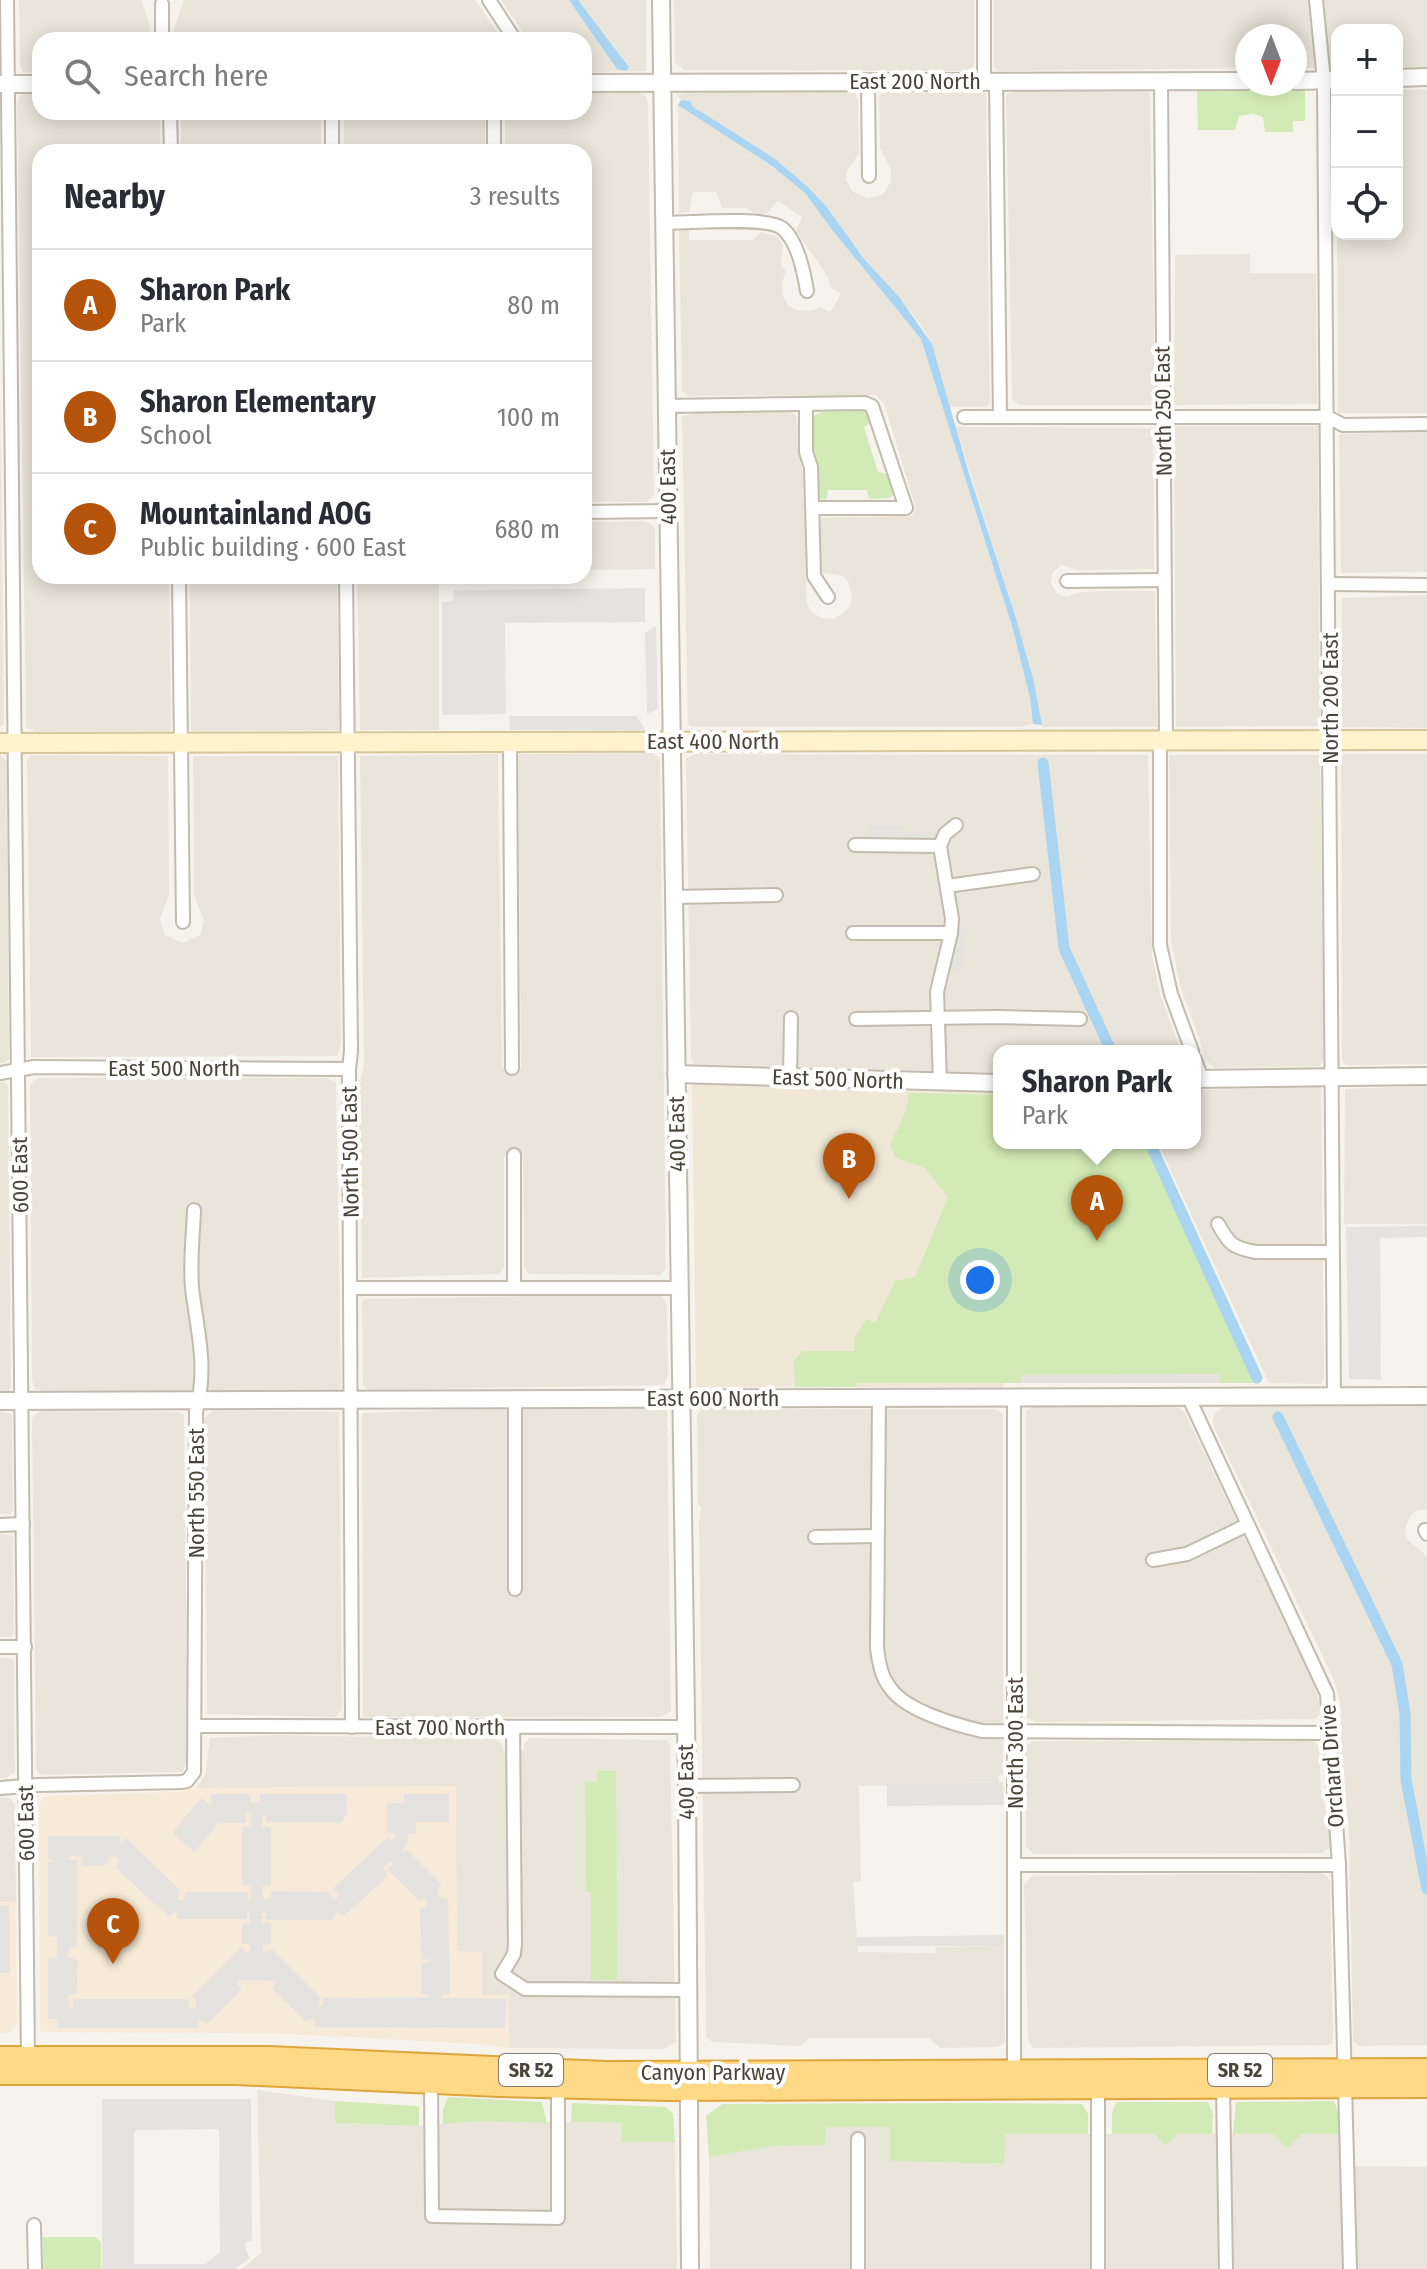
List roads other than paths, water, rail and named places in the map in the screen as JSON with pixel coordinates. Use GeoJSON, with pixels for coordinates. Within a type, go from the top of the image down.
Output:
{"type":"FeatureCollection","features":[{"type":"Feature","properties":{"kind":"highway","name":"Canyon Parkway"},"geometry":{"type":"LineString","coordinates":[[0,2057],[28,2065],[558,2088],[690,2081],[1345,2078],[1427,2087]]}},
{"type":"Feature","properties":{"kind":"highway","name":"Canyon Parkway"},"geometry":{"type":"LineString","coordinates":[[0,2074],[28,2065],[269,2057],[690,2081]]}},
{"type":"Feature","properties":{"kind":"highway","name":"Canyon Parkway"},"geometry":{"type":"LineString","coordinates":[[1014,2080],[1098,2088],[1223,2088],[1427,2069]]}},
{"type":"Feature","properties":{"kind":"main road","name":"East 400 North"},"geometry":{"type":"LineString","coordinates":[[8,743],[1427,740]]}},
{"type":"Feature","properties":{"kind":"street","name":"600 East"},"geometry":{"type":"LineString","coordinates":[[7,0],[4,84],[8,743],[19,1070],[28,2065]]}},
{"type":"Feature","properties":{"kind":"street"},"geometry":{"type":"LineString","coordinates":[[489,0],[510,32]]}},
{"type":"Feature","properties":{"kind":"street","name":"400 East"},"geometry":{"type":"LineString","coordinates":[[661,0],[687,1786],[690,2269]]}},
{"type":"Feature","properties":{"kind":"street"},"geometry":{"type":"LineString","coordinates":[[984,0],[990,81],[1000,417]]}},
{"type":"Feature","properties":{"kind":"street","name":"North 200 East"},"geometry":{"type":"LineString","coordinates":[[1316,0],[1330,81],[1328,417],[1334,1396]]}},
{"type":"Feature","properties":{"kind":"street"},"geometry":{"type":"LineString","coordinates":[[162,4],[162,32]]}},
{"type":"Feature","properties":{"kind":"street"},"geometry":{"type":"LineString","coordinates":[[1403,78],[1427,77]]}},
{"type":"Feature","properties":{"kind":"street"},"geometry":{"type":"LineString","coordinates":[[868,81],[869,176]]}},
{"type":"Feature","properties":{"kind":"street","name":"North 250 East"},"geometry":{"type":"LineString","coordinates":[[1161,81],[1165,580],[1160,945],[1171,994],[1190,1045]]}},
{"type":"Feature","properties":{"kind":"street","name":"East 200 North"},"geometry":{"type":"LineString","coordinates":[[592,83],[1235,81]]}},
{"type":"Feature","properties":{"kind":"street"},"geometry":{"type":"LineString","coordinates":[[1307,81],[1330,81]]}},
{"type":"Feature","properties":{"kind":"street"},"geometry":{"type":"LineString","coordinates":[[4,84],[32,84]]}},
{"type":"Feature","properties":{"kind":"street"},"geometry":{"type":"LineString","coordinates":[[170,120],[171,144]]}},
{"type":"Feature","properties":{"kind":"street"},"geometry":{"type":"LineString","coordinates":[[332,120],[332,144]]}},
{"type":"Feature","properties":{"kind":"street"},"geometry":{"type":"LineString","coordinates":[[494,120],[494,144]]}},
{"type":"Feature","properties":{"kind":"street"},"geometry":{"type":"LineString","coordinates":[[664,223],[758,222],[780,226],[797,254],[807,291]]}},
{"type":"Feature","properties":{"kind":"street"},"geometry":{"type":"LineString","coordinates":[[667,406],[865,403],[872,406],[906,508],[813,508]]}},
{"type":"Feature","properties":{"kind":"street"},"geometry":{"type":"LineString","coordinates":[[806,404],[814,576],[828,597]]}},
{"type":"Feature","properties":{"kind":"street"},"geometry":{"type":"LineString","coordinates":[[964,417],[1328,417],[1343,425],[1427,424]]}},
{"type":"Feature","properties":{"kind":"street"},"geometry":{"type":"LineString","coordinates":[[592,512],[668,511]]}},
{"type":"Feature","properties":{"kind":"street"},"geometry":{"type":"LineString","coordinates":[[1067,581],[1165,580]]}},
{"type":"Feature","properties":{"kind":"street"},"geometry":{"type":"LineString","coordinates":[[179,584],[183,922]]}},
{"type":"Feature","properties":{"kind":"street","name":"North 500 East"},"geometry":{"type":"LineString","coordinates":[[346,584],[351,1052],[352,1727]]}},
{"type":"Feature","properties":{"kind":"street"},"geometry":{"type":"LineString","coordinates":[[1329,584],[1427,585]]}},
{"type":"Feature","properties":{"kind":"street"},"geometry":{"type":"LineString","coordinates":[[510,744],[512,1068]]}},
{"type":"Feature","properties":{"kind":"street"},"geometry":{"type":"LineString","coordinates":[[940,1082],[938,981],[952,919],[940,846],[945,834],[956,825]]}},
{"type":"Feature","properties":{"kind":"street"},"geometry":{"type":"LineString","coordinates":[[855,845],[940,846]]}},
{"type":"Feature","properties":{"kind":"street"},"geometry":{"type":"LineString","coordinates":[[947,886],[1033,874]]}},
{"type":"Feature","properties":{"kind":"street"},"geometry":{"type":"LineString","coordinates":[[674,897],[776,895]]}},
{"type":"Feature","properties":{"kind":"street"},"geometry":{"type":"LineString","coordinates":[[853,933],[951,933]]}},
{"type":"Feature","properties":{"kind":"street"},"geometry":{"type":"LineString","coordinates":[[790,1077],[791,1018]]}},
{"type":"Feature","properties":{"kind":"street"},"geometry":{"type":"LineString","coordinates":[[856,1019],[1080,1019]]}},
{"type":"Feature","properties":{"kind":"street","name":"East 500 North"},"geometry":{"type":"LineString","coordinates":[[0,1073],[34,1067],[349,1069]]}},
{"type":"Feature","properties":{"kind":"street","name":"East 500 North"},"geometry":{"type":"LineString","coordinates":[[676,1074],[993,1083]]}},
{"type":"Feature","properties":{"kind":"street"},"geometry":{"type":"LineString","coordinates":[[1201,1079],[1427,1076]]}},
{"type":"Feature","properties":{"kind":"street"},"geometry":{"type":"LineString","coordinates":[[514,1155],[514,1288]]}},
{"type":"Feature","properties":{"kind":"street","name":"North 550 East"},"geometry":{"type":"LineString","coordinates":[[25,1787],[181,1782],[191,1777],[196,1769],[196,1412],[202,1391],[202,1345],[192,1294],[194,1210]]}},
{"type":"Feature","properties":{"kind":"street"},"geometry":{"type":"LineString","coordinates":[[1218,1224],[1229,1242],[1244,1250],[1332,1252]]}},
{"type":"Feature","properties":{"kind":"street"},"geometry":{"type":"LineString","coordinates":[[351,1288],[679,1288]]}},
{"type":"Feature","properties":{"kind":"street","name":"Orchard Drive"},"geometry":{"type":"LineString","coordinates":[[1188,1396],[1323,1681],[1329,1708],[1339,1865],[1350,2269]]}},
{"type":"Feature","properties":{"kind":"street","name":"East 600 North"},"geometry":{"type":"LineString","coordinates":[[0,1401],[1427,1396]]}},
{"type":"Feature","properties":{"kind":"street"},"geometry":{"type":"LineString","coordinates":[[879,1397],[877,1648],[881,1672],[892,1691],[907,1703],[955,1725],[982,1731],[1329,1733]]}},
{"type":"Feature","properties":{"kind":"street","name":"North 300 East"},"geometry":{"type":"LineString","coordinates":[[1014,1397],[1014,2080]]}},
{"type":"Feature","properties":{"kind":"street"},"geometry":{"type":"LineString","coordinates":[[515,1399],[515,1589]]}},
{"type":"Feature","properties":{"kind":"street"},"geometry":{"type":"LineString","coordinates":[[0,1525],[23,1524]]}},
{"type":"Feature","properties":{"kind":"street"},"geometry":{"type":"LineString","coordinates":[[1153,1560],[1187,1554],[1247,1525]]}},
{"type":"Feature","properties":{"kind":"street"},"geometry":{"type":"LineString","coordinates":[[815,1537],[877,1536]]}},
{"type":"Feature","properties":{"kind":"street"},"geometry":{"type":"LineString","coordinates":[[0,1647],[25,1647]]}},
{"type":"Feature","properties":{"kind":"street","name":"East 700 North"},"geometry":{"type":"LineString","coordinates":[[196,1726],[685,1727]]}},
{"type":"Feature","properties":{"kind":"street"},"geometry":{"type":"LineString","coordinates":[[513,1727],[515,1944],[514,1954],[502,1974],[525,1989],[689,1990]]}},
{"type":"Feature","properties":{"kind":"street"},"geometry":{"type":"LineString","coordinates":[[687,1786],[793,1785]]}},
{"type":"Feature","properties":{"kind":"street"},"geometry":{"type":"LineString","coordinates":[[0,1788],[25,1787]]}},
{"type":"Feature","properties":{"kind":"street"},"geometry":{"type":"LineString","coordinates":[[1015,1865],[1339,1865]]}},
{"type":"Feature","properties":{"kind":"street"},"geometry":{"type":"LineString","coordinates":[[431,2083],[432,2216],[558,2218],[558,2088]]}},
{"type":"Feature","properties":{"kind":"street"},"geometry":{"type":"LineString","coordinates":[[1098,2088],[1098,2269]]}},
{"type":"Feature","properties":{"kind":"street"},"geometry":{"type":"LineString","coordinates":[[1223,2088],[1226,2269]]}},
{"type":"Feature","properties":{"kind":"street"},"geometry":{"type":"LineString","coordinates":[[858,2139],[858,2269]]}},
{"type":"Feature","properties":{"kind":"street"},"geometry":{"type":"LineString","coordinates":[[34,2225],[35,2269]]}},
{"type":"Feature","properties":{"kind":"water"},"geometry":{"type":"Polygon","coordinates":[[[569,0],[578,0],[629,67],[626,71],[617,69],[569,0]]]}},
{"type":"Feature","properties":{"kind":"water"},"geometry":{"type":"Polygon","coordinates":[[[681,100],[691,101],[692,106],[774,158],[808,187],[826,206],[864,259],[899,297],[932,344],[968,470],[1015,615],[1033,678],[1042,725],[1033,724],[1030,698],[1012,626],[921,339],[805,193],[772,166],[678,105],[681,100]]]}},
{"type":"Feature","properties":{"kind":"waterway"},"geometry":{"type":"LineString","coordinates":[[1043,763],[1064,948],[1108,1045]]}},
{"type":"Feature","properties":{"kind":"waterway"},"geometry":{"type":"LineString","coordinates":[[1153,1149],[1257,1378]]}},
{"type":"Feature","properties":{"kind":"waterway"},"geometry":{"type":"LineString","coordinates":[[1278,1417],[1397,1664],[1405,1714],[1406,1780],[1427,1889]]}},
{"type":"Feature","properties":{"kind":"place","name":"Sharon Elementary"},"geometry":{"type":"Point","coordinates":[849,1199]}},
{"type":"Feature","properties":{"kind":"place","name":"Sharon Park"},"geometry":{"type":"Point","coordinates":[1097,1241]}},
{"type":"Feature","properties":{"kind":"place","name":"Mountainland AOG"},"geometry":{"type":"Point","coordinates":[113,1964]}}]}
